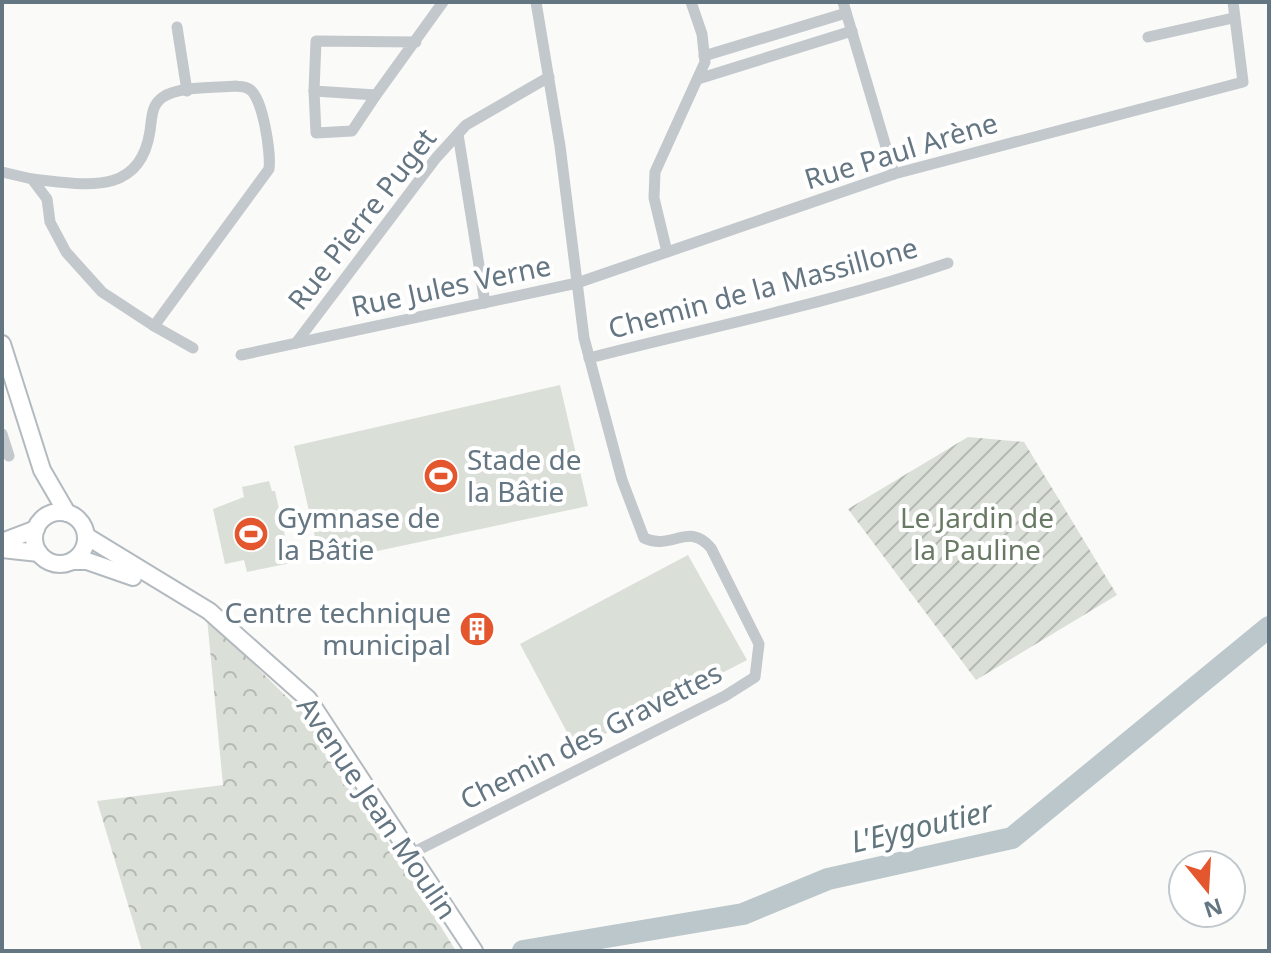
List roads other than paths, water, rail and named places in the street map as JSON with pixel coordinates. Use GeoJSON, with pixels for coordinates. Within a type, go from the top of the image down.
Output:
{"type":"FeatureCollection","features":[{"type":"Feature","properties":{"kind":"street"},"geometry":{"type":"LineString","coordinates":[[416,42],[316,41],[311,102],[316,133],[352,131],[376,95],[416,42],[443,2]]}},
{"type":"Feature","properties":{"kind":"street"},"geometry":{"type":"LineString","coordinates":[[667,252],[654,198],[655,172],[698,79],[704,56],[702,34],[691,2]]}},
{"type":"Feature","properties":{"kind":"street"},"geometry":{"type":"LineString","coordinates":[[1148,37],[1233,18],[1233,2]]}},
{"type":"Feature","properties":{"kind":"street","name":"Chemin des Gravettes"},"geometry":{"type":"LineString","coordinates":[[408,855],[725,696],[755,677],[759,644],[711,548],[701,537],[693,535],[657,544],[644,538],[622,480],[589,358],[539,3]]}},
{"type":"Feature","properties":{"kind":"street"},"geometry":{"type":"LineString","coordinates":[[704,56],[845,7],[894,174]]}},
{"type":"Feature","properties":{"kind":"street","name":"Rue Paul Arène"},"geometry":{"type":"LineString","coordinates":[[577,283],[894,174],[1243,82],[1233,18]]}},
{"type":"Feature","properties":{"kind":"street"},"geometry":{"type":"LineString","coordinates":[[177,27],[187,91]]}},
{"type":"Feature","properties":{"kind":"street"},"geometry":{"type":"LineString","coordinates":[[698,79],[852,31]]}},
{"type":"Feature","properties":{"kind":"street","name":"Rue Pierre Puget"},"geometry":{"type":"LineString","coordinates":[[296,343],[436,158],[466,125],[549,77]]}},
{"type":"Feature","properties":{"kind":"street"},"geometry":{"type":"LineString","coordinates":[[2,172],[32,179],[81,184],[113,181],[134,171],[147,152],[154,107],[164,96],[236,86],[249,88],[257,98],[271,156],[269,169],[154,326]]}},
{"type":"Feature","properties":{"kind":"street"},"geometry":{"type":"LineString","coordinates":[[314,91],[376,95]]}},
{"type":"Feature","properties":{"kind":"street"},"geometry":{"type":"LineString","coordinates":[[458,134],[485,303]]}},
{"type":"Feature","properties":{"kind":"street"},"geometry":{"type":"LineString","coordinates":[[32,179],[47,199],[50,222],[66,252],[102,292],[193,348]]}},
{"type":"Feature","properties":{"kind":"street","name":"Chemin de la Massillone"},"geometry":{"type":"LineString","coordinates":[[589,358],[821,298],[867,291],[948,263]]}},
{"type":"Feature","properties":{"kind":"street","name":"Rue Jules Verne"},"geometry":{"type":"LineString","coordinates":[[241,355],[577,283]]}},
{"type":"Feature","properties":{"kind":"street"},"geometry":{"type":"LineString","coordinates":[[2,344],[42,470],[67,513],[79,521],[86,536],[83,550],[73,561],[55,564],[39,553],[2,549]]}},
{"type":"Feature","properties":{"kind":"street"},"geometry":{"type":"LineString","coordinates":[[2,434],[9,456]]}},
{"type":"Feature","properties":{"kind":"street"},"geometry":{"type":"LineString","coordinates":[[39,553],[34,542],[40,524],[42,470]]}},
{"type":"Feature","properties":{"kind":"street"},"geometry":{"type":"LineString","coordinates":[[2,542],[67,513]]}},
{"type":"Feature","properties":{"kind":"street","name":"Avenue Jean Moulin"},"geometry":{"type":"LineString","coordinates":[[86,536],[202,607],[318,711],[408,855],[473,949]]}},
{"type":"Feature","properties":{"kind":"street","name":"Avenue Jean Moulin"},"geometry":{"type":"LineString","coordinates":[[73,561],[114,568],[202,607]]}},
{"type":"Feature","properties":{"kind":"waterway","name":"L'Eygoutier"},"geometry":{"type":"LineString","coordinates":[[523,951],[743,914],[828,879],[1012,838],[1269,627]]}},
{"type":"Feature","properties":{"kind":"place","name":"Stade de la Bâtie"},"geometry":{"type":"Point","coordinates":[441,476]}},
{"type":"Feature","properties":{"kind":"place","name":"Gymnase de la Bâtie"},"geometry":{"type":"Point","coordinates":[251,534]}},
{"type":"Feature","properties":{"kind":"place","name":"Centre technique municipal"},"geometry":{"type":"Point","coordinates":[477,629]}},
{"type":"Feature","properties":{"kind":"park label","name":"Le Jardin de la Pauline"},"geometry":{"type":"Point","coordinates":[977,534]}}]}
